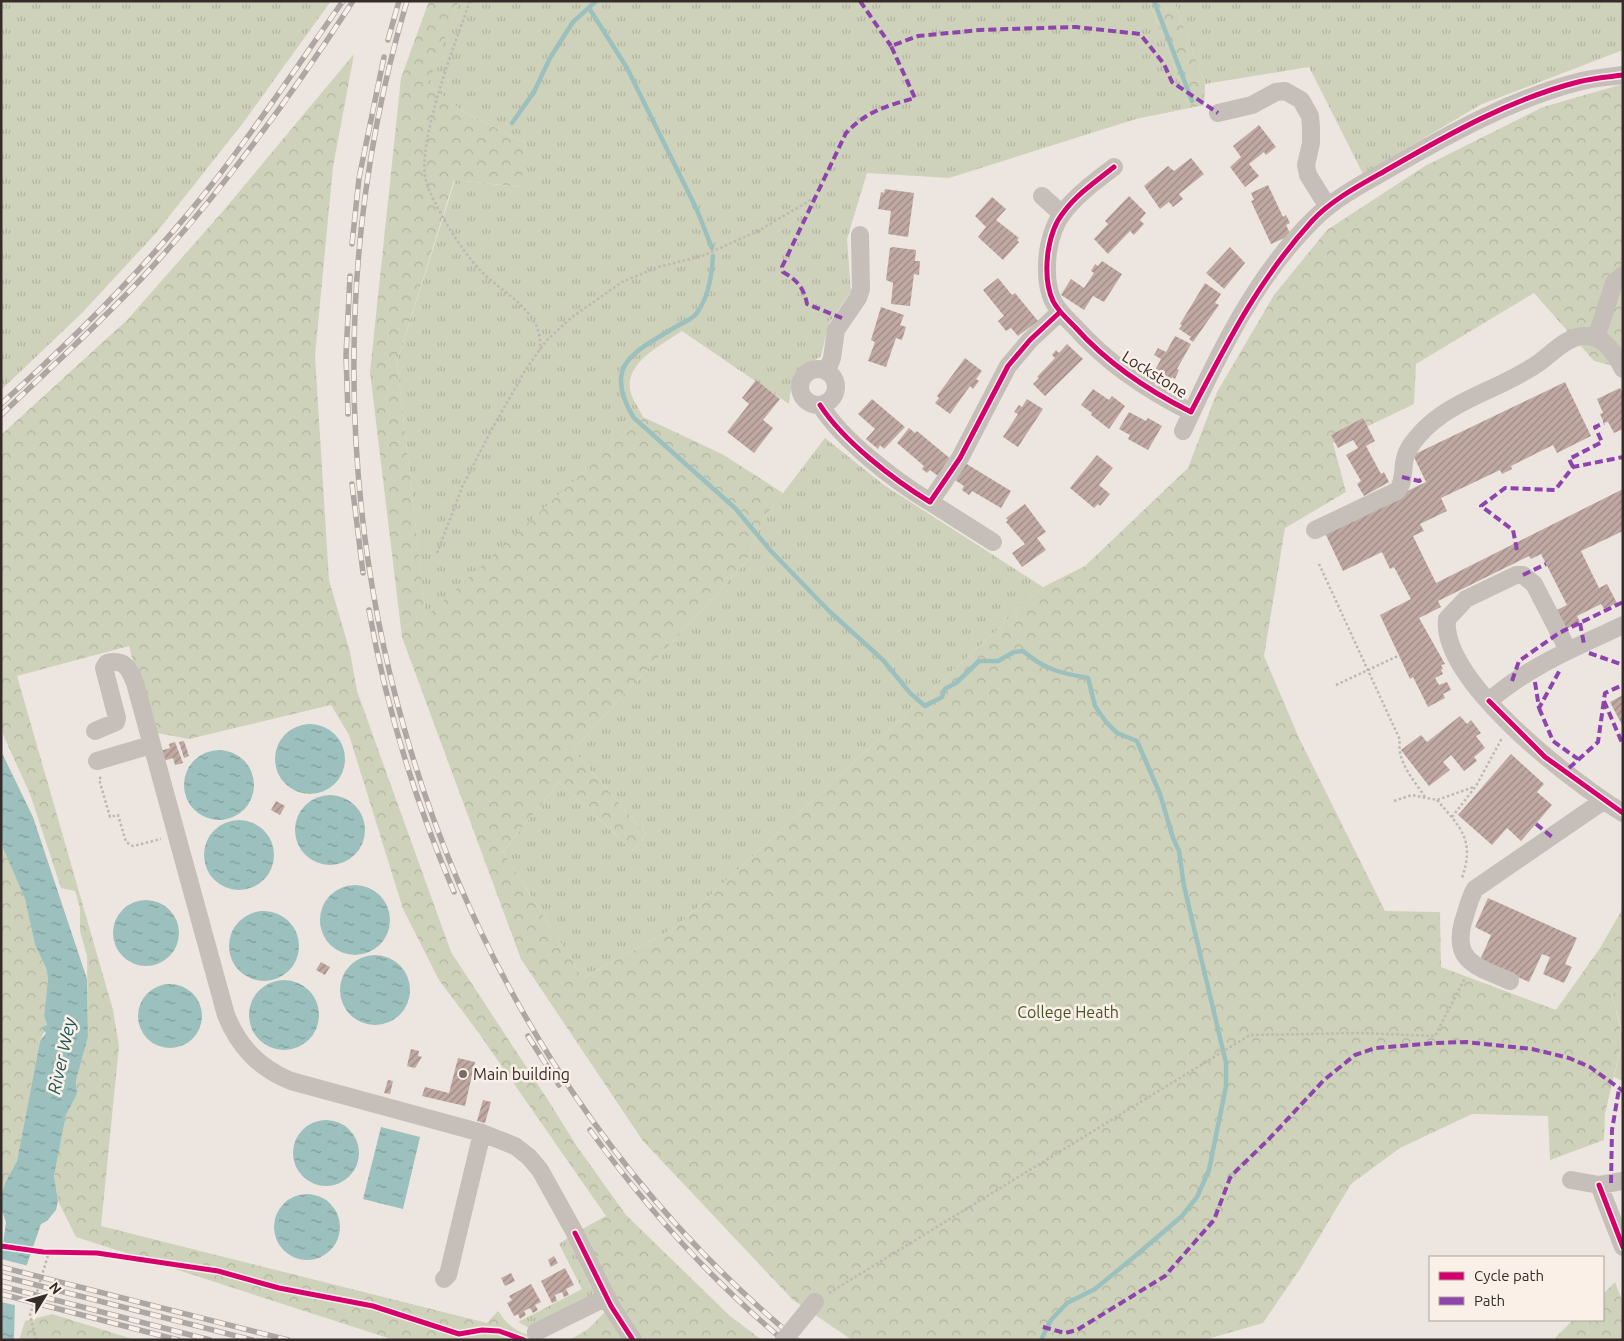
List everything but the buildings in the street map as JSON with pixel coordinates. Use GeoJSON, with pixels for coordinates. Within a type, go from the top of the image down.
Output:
{"type":"FeatureCollection","features":[{"type":"Feature","properties":{"kind":"street","name":"Lockstone"},"geometry":{"type":"LineString","coordinates":[[1183,431],[1226,344],[1252,297],[1313,219],[1369,180],[1483,117],[1533,96],[1579,82],[1623,75]]}},
{"type":"Feature","properties":{"kind":"street"},"geometry":{"type":"LineString","coordinates":[[1218,113],[1252,105],[1276,92],[1285,91],[1301,100],[1310,116],[1311,143],[1306,165],[1308,175],[1328,207]]}},
{"type":"Feature","properties":{"kind":"street","name":"Lockstone"},"geometry":{"type":"LineString","coordinates":[[1114,167],[1081,194],[1062,214],[1050,241],[1047,260],[1047,278],[1050,294],[1060,312],[1102,355],[1135,380],[1192,412]]}},
{"type":"Feature","properties":{"kind":"street"},"geometry":{"type":"LineString","coordinates":[[1042,196],[1062,214]]}},
{"type":"Feature","properties":{"kind":"street"},"geometry":{"type":"LineString","coordinates":[[827,371],[832,358],[836,330],[858,298],[861,289],[860,235]]}},
{"type":"Feature","properties":{"kind":"street"},"geometry":{"type":"LineString","coordinates":[[1596,338],[1614,283],[1623,275]]}},
{"type":"Feature","properties":{"kind":"street"},"geometry":{"type":"LineString","coordinates":[[930,502],[960,458],[1008,366],[1030,340],[1060,312]]}},
{"type":"Feature","properties":{"kind":"street"},"geometry":{"type":"LineString","coordinates":[[1315,530],[1397,491],[1402,479],[1408,449],[1436,419],[1455,407],[1526,372],[1570,340],[1579,336],[1596,338],[1612,349],[1623,370]]}},
{"type":"Feature","properties":{"kind":"street"},"geometry":{"type":"LineString","coordinates":[[815,369],[827,371],[835,379],[836,391],[830,401],[820,405],[814,405],[804,398],[801,392],[801,380],[804,375],[815,369]]}},
{"type":"Feature","properties":{"kind":"street"},"geometry":{"type":"LineString","coordinates":[[820,405],[844,437],[912,491],[993,542]]}},
{"type":"Feature","properties":{"kind":"street"},"geometry":{"type":"LineString","coordinates":[[1568,650],[1534,584],[1523,575],[1516,575],[1466,599],[1450,614],[1447,624],[1448,633],[1462,666],[1509,724],[1545,757],[1603,801],[1623,813]]}},
{"type":"Feature","properties":{"kind":"street"},"geometry":{"type":"LineString","coordinates":[[1489,701],[1512,681],[1568,650],[1623,626]]}},
{"type":"Feature","properties":{"kind":"street"},"geometry":{"type":"LineString","coordinates":[[95,731],[116,722],[117,718],[104,668],[107,663],[123,662],[128,665],[135,683],[226,1015],[236,1036],[255,1060],[274,1074],[291,1081],[482,1133],[514,1146],[529,1157],[544,1177],[575,1232],[607,1297],[634,1340]]}},
{"type":"Feature","properties":{"kind":"street"},"geometry":{"type":"LineString","coordinates":[[97,761],[151,746]]}},
{"type":"Feature","properties":{"kind":"street"},"geometry":{"type":"LineString","coordinates":[[120,755],[139,759],[162,784]]}},
{"type":"Feature","properties":{"kind":"street"},"geometry":{"type":"LineString","coordinates":[[1510,981],[1474,965],[1459,947],[1460,936],[1475,889],[1603,801]]}},
{"type":"Feature","properties":{"kind":"street"},"geometry":{"type":"LineString","coordinates":[[444,1279],[448,1275],[482,1133]]}},
{"type":"Feature","properties":{"kind":"street"},"geometry":{"type":"LineString","coordinates":[[1571,1180],[1599,1185],[1623,1181]]}},
{"type":"Feature","properties":{"kind":"street"},"geometry":{"type":"LineString","coordinates":[[1599,1185],[1623,1247]]}},
{"type":"Feature","properties":{"kind":"street"},"geometry":{"type":"LineString","coordinates":[[536,1332],[607,1297]]}},
{"type":"Feature","properties":{"kind":"street"},"geometry":{"type":"LineString","coordinates":[[784,1340],[815,1302]]}},
{"type":"Feature","properties":{"kind":"path"},"geometry":{"type":"LineString","coordinates":[[470,1],[443,77],[434,112],[425,162],[426,181],[458,243],[479,270],[510,295],[532,317],[538,329],[540,352]]}},
{"type":"Feature","properties":{"kind":"path"},"geometry":{"type":"LineString","coordinates":[[438,553],[463,485],[526,370],[546,341],[572,317],[622,282],[658,267],[702,256],[718,249],[758,231],[814,198]]}},
{"type":"Feature","properties":{"kind":"path"},"geometry":{"type":"LineString","coordinates":[[1319,564],[1400,740],[1399,747],[1405,768],[1424,798]]}},
{"type":"Feature","properties":{"kind":"path"},"geometry":{"type":"LineString","coordinates":[[1336,685],[1400,655]]}},
{"type":"Feature","properties":{"kind":"path"},"geometry":{"type":"LineString","coordinates":[[1452,816],[1476,786],[1509,724]]}},
{"type":"Feature","properties":{"kind":"path"},"geometry":{"type":"LineString","coordinates":[[97,761],[101,779],[99,779],[110,817],[118,815],[126,842],[132,846],[176,835]]}},
{"type":"Feature","properties":{"kind":"path"},"geometry":{"type":"LineString","coordinates":[[1394,801],[1412,795],[1437,800],[1476,786]]}},
{"type":"Feature","properties":{"kind":"path"},"geometry":{"type":"LineString","coordinates":[[1437,800],[1452,816],[1467,841],[1467,865],[1462,879]]}},
{"type":"Feature","properties":{"kind":"path"},"geometry":{"type":"LineString","coordinates":[[815,1302],[1250,1035],[1360,1033],[1435,1036],[1465,979],[1463,953]]}},
{"type":"Feature","properties":{"kind":"path"},"geometry":{"type":"LineString","coordinates":[[43,1252],[59,1252]]}},
{"type":"Feature","properties":{"kind":"path"},"geometry":{"type":"LineString","coordinates":[[36,1340],[30,1315],[49,1252]]}},
{"type":"Feature","properties":{"kind":"green space"},"geometry":{"type":"Polygon","coordinates":[[[1,1],[331,1],[243,123],[156,233],[82,313],[1,390],[1,1]]]}},
{"type":"Feature","properties":{"kind":"green space","name":"College Heath"},"geometry":{"type":"Polygon","coordinates":[[[429,1],[459,1],[428,84],[462,111],[526,143],[521,187],[454,180],[397,362],[426,617],[643,417],[722,454],[783,493],[764,518],[746,562],[573,750],[646,834],[633,851],[559,782],[503,852],[583,978],[676,927],[1043,587],[1085,566],[1188,468],[1217,392],[1274,295],[1327,230],[1425,166],[1543,107],[1623,84],[1623,368],[1594,361],[1534,293],[1416,364],[1414,404],[1333,443],[1346,492],[1285,528],[1264,656],[1299,738],[1385,911],[1440,912],[1441,967],[1556,1010],[1600,948],[1623,908],[1623,983],[1612,996],[1623,1037],[1605,1114],[1604,1140],[1550,1160],[1548,1116],[1472,1114],[1400,1148],[1351,1184],[1300,1269],[1263,1323],[1204,1340],[852,1340],[793,1300],[643,1141],[521,959],[402,637],[370,372],[401,78],[429,1]]]}},
{"type":"Feature","properties":{"kind":"green space"},"geometry":{"type":"Polygon","coordinates":[[[459,1],[1149,1],[1190,108],[1136,119],[949,178],[867,173],[847,239],[851,292],[829,323],[821,356],[802,370],[795,380],[789,404],[682,331],[648,354],[634,370],[630,379],[630,389],[643,417],[426,618],[397,362],[455,180],[520,187],[526,143],[462,111],[427,84],[459,1]]]}},
{"type":"Feature","properties":{"kind":"green space"},"geometry":{"type":"Polygon","coordinates":[[[1149,1],[1174,1],[1205,84],[1204,105],[1190,108],[1149,1]]]}},
{"type":"Feature","properties":{"kind":"green space"},"geometry":{"type":"Polygon","coordinates":[[[1174,1],[1621,1],[1623,50],[1480,105],[1363,174],[1309,67],[1205,84],[1174,1]]]}},
{"type":"Feature","properties":{"kind":"green space"},"geometry":{"type":"Polygon","coordinates":[[[354,54],[333,167],[315,356],[329,580],[350,652],[357,691],[451,952],[576,1145],[626,1215],[730,1316],[762,1340],[570,1340],[588,1329],[611,1306],[575,1233],[606,1216],[478,1032],[439,980],[403,909],[349,735],[331,705],[189,739],[152,732],[129,646],[17,676],[113,1010],[119,1046],[101,1226],[487,1323],[498,1311],[519,1332],[548,1340],[394,1340],[76,1237],[58,1201],[54,1176],[66,1115],[77,1094],[76,1078],[88,1037],[87,956],[80,931],[80,908],[75,891],[61,888],[30,794],[1,730],[1,435],[127,320],[223,211],[354,54]]]}},
{"type":"Feature","properties":{"kind":"green space"},"geometry":{"type":"Polygon","coordinates":[[[825,438],[884,485],[1043,587],[676,927],[583,978],[503,852],[559,782],[633,851],[646,834],[573,750],[746,562],[764,518],[825,438]]]}},
{"type":"Feature","properties":{"kind":"green space"},"geometry":{"type":"Polygon","coordinates":[[[1,831],[3,848],[25,899],[35,945],[46,968],[48,978],[44,1016],[47,1026],[40,1041],[17,1161],[5,1183],[1,1197],[1,831]]]}},
{"type":"Feature","properties":{"kind":"green space"},"geometry":{"type":"Polygon","coordinates":[[[1623,983],[1623,1034],[1612,996],[1623,983]]]}},
{"type":"Feature","properties":{"kind":"green space"},"geometry":{"type":"Polygon","coordinates":[[[1623,1037],[1623,1081],[1614,1077],[1623,1037]]]}},
{"type":"Feature","properties":{"kind":"green space"},"geometry":{"type":"Polygon","coordinates":[[[575,1233],[607,1297],[536,1332],[518,1322],[582,1289],[559,1244],[575,1233]]]}},
{"type":"Feature","properties":{"kind":"green space"},"geometry":{"type":"Polygon","coordinates":[[[1615,1282],[1623,1303],[1623,1340],[1553,1340],[1572,1321],[1604,1321],[1604,1293],[1615,1282]]]}},
{"type":"Feature","properties":{"kind":"green space"},"geometry":{"type":"Polygon","coordinates":[[[52,1314],[136,1340],[19,1340],[25,1321],[52,1314]]]}},
{"type":"Feature","properties":{"kind":"water"},"geometry":{"type":"Polygon","coordinates":[[[310,724],[323,727],[335,734],[342,746],[345,759],[342,772],[335,784],[323,791],[310,794],[297,791],[285,784],[278,772],[275,759],[278,746],[285,734],[297,727],[310,724]]]}},
{"type":"Feature","properties":{"kind":"water"},"geometry":{"type":"Polygon","coordinates":[[[219,750],[232,753],[244,760],[251,772],[254,785],[251,798],[244,810],[232,817],[219,820],[206,817],[194,810],[187,798],[184,785],[187,772],[194,760],[206,753],[219,750]]]}},
{"type":"Feature","properties":{"kind":"water","name":"River Wey"},"geometry":{"type":"Polygon","coordinates":[[[1,751],[33,817],[87,979],[88,1037],[76,1080],[77,1094],[66,1115],[54,1176],[58,1201],[56,1210],[47,1221],[41,1224],[15,1299],[14,1340],[1,1340],[1,1260],[6,1222],[1,1208],[1,1197],[5,1183],[17,1161],[40,1041],[46,1033],[41,1028],[47,1025],[44,1016],[48,978],[46,968],[35,945],[25,899],[3,848],[1,831],[1,751]]]}},
{"type":"Feature","properties":{"kind":"water"},"geometry":{"type":"Polygon","coordinates":[[[330,795],[343,798],[355,805],[362,817],[365,830],[362,843],[355,855],[343,862],[330,865],[317,862],[305,855],[298,843],[295,830],[298,817],[305,805],[317,798],[330,795]]]}},
{"type":"Feature","properties":{"kind":"water"},"geometry":{"type":"Polygon","coordinates":[[[239,820],[252,823],[264,830],[271,842],[274,855],[271,868],[264,880],[252,887],[239,890],[226,887],[214,880],[207,868],[204,855],[207,842],[214,830],[226,823],[239,820]]]}},
{"type":"Feature","properties":{"kind":"water"},"geometry":{"type":"Polygon","coordinates":[[[355,885],[368,888],[380,895],[387,907],[390,920],[387,933],[380,945],[368,952],[355,955],[342,952],[330,945],[323,933],[320,920],[323,907],[330,895],[342,888],[355,885]]]}},
{"type":"Feature","properties":{"kind":"water"},"geometry":{"type":"Polygon","coordinates":[[[139,900],[153,900],[165,905],[174,914],[179,926],[177,946],[170,957],[153,966],[139,966],[127,961],[118,952],[113,940],[113,926],[118,914],[127,905],[139,900]]]}},
{"type":"Feature","properties":{"kind":"water"},"geometry":{"type":"Polygon","coordinates":[[[264,911],[277,914],[289,921],[296,933],[299,946],[296,959],[289,971],[277,978],[264,981],[251,978],[239,971],[232,959],[229,946],[232,933],[239,921],[251,914],[264,911]]]}},
{"type":"Feature","properties":{"kind":"water"},"geometry":{"type":"Polygon","coordinates":[[[375,955],[388,958],[400,965],[407,977],[410,990],[407,1003],[400,1015],[388,1022],[375,1025],[362,1022],[350,1015],[343,1003],[340,990],[343,977],[350,965],[362,958],[375,955]]]}},
{"type":"Feature","properties":{"kind":"water"},"geometry":{"type":"Polygon","coordinates":[[[284,980],[297,983],[309,990],[316,1002],[319,1015],[316,1028],[309,1040],[297,1047],[284,1050],[271,1047],[259,1040],[252,1028],[249,1015],[252,1002],[259,990],[271,983],[284,980]]]}},
{"type":"Feature","properties":{"kind":"water"},"geometry":{"type":"Polygon","coordinates":[[[164,984],[176,984],[193,993],[200,1004],[202,1016],[200,1028],[193,1039],[176,1048],[164,1048],[152,1043],[143,1034],[138,1022],[138,1010],[143,998],[152,989],[164,984]]]}},
{"type":"Feature","properties":{"kind":"water"},"geometry":{"type":"Polygon","coordinates":[[[326,1120],[339,1123],[349,1130],[356,1140],[359,1153],[356,1166],[349,1176],[339,1183],[326,1186],[313,1183],[303,1176],[296,1166],[293,1153],[296,1140],[303,1130],[313,1123],[326,1120]]]}},
{"type":"Feature","properties":{"kind":"water"},"geometry":{"type":"Polygon","coordinates":[[[381,1127],[420,1137],[403,1209],[363,1199],[381,1127]]]}},
{"type":"Feature","properties":{"kind":"water"},"geometry":{"type":"Polygon","coordinates":[[[300,1194],[314,1194],[326,1199],[335,1208],[340,1220],[338,1240],[331,1251],[314,1260],[300,1260],[288,1255],[279,1246],[274,1234],[274,1220],[279,1208],[288,1199],[300,1194]]]}},
{"type":"Feature","properties":{"kind":"pier"},"geometry":{"type":"Polygon","coordinates":[[[1,1259],[29,1266],[18,1300],[19,1306],[1,1302],[1,1259]]]}},
{"type":"Feature","properties":{"kind":"waterway"},"geometry":{"type":"LineString","coordinates":[[512,123],[534,92],[550,58],[573,22],[596,1]]}},
{"type":"Feature","properties":{"kind":"waterway"},"geometry":{"type":"LineString","coordinates":[[1154,1],[1192,101]]}},
{"type":"Feature","properties":{"kind":"waterway"},"geometry":{"type":"LineString","coordinates":[[589,8],[627,68],[697,210],[712,248]]}},
{"type":"Feature","properties":{"kind":"waterway"},"geometry":{"type":"LineString","coordinates":[[713,256],[704,301],[696,314],[636,352],[627,362],[622,372],[621,384],[625,400],[634,418],[735,508],[770,550],[829,611],[883,660],[910,693],[925,706],[942,697],[945,689],[956,683],[979,661],[998,661],[1014,652],[1023,651],[1046,667],[1088,678],[1095,706],[1106,722],[1117,733],[1137,741],[1160,794],[1173,838],[1179,851],[1184,886],[1226,1063],[1226,1086],[1209,1170],[1197,1197],[1182,1216],[1095,1289],[1067,1303],[1051,1320],[1041,1340]]}},
{"type":"Feature","properties":{"kind":"railway"},"geometry":{"type":"LineString","coordinates":[[1,404],[112,298],[189,213],[247,138],[343,1]]}},
{"type":"Feature","properties":{"kind":"railway"},"geometry":{"type":"LineString","coordinates":[[1,415],[125,296],[171,246],[254,144],[305,73],[353,1]]}},
{"type":"Feature","properties":{"kind":"railway"},"geometry":{"type":"LineString","coordinates":[[388,40],[399,1]]}},
{"type":"Feature","properties":{"kind":"railway"},"geometry":{"type":"LineString","coordinates":[[407,1],[367,182],[354,365],[366,549],[404,729],[467,902],[554,1063],[664,1211],[797,1340]]}},
{"type":"Feature","properties":{"kind":"railway"},"geometry":{"type":"LineString","coordinates":[[352,244],[359,178],[384,57]]}},
{"type":"Feature","properties":{"kind":"railway"},"geometry":{"type":"LineString","coordinates":[[348,414],[346,355],[350,276]]}},
{"type":"Feature","properties":{"kind":"railway"},"geometry":{"type":"LineString","coordinates":[[352,484],[363,573]]}},
{"type":"Feature","properties":{"kind":"railway"},"geometry":{"type":"LineString","coordinates":[[369,610],[384,682],[403,753],[414,788],[454,892]]}},
{"type":"Feature","properties":{"kind":"railway"},"geometry":{"type":"LineString","coordinates":[[528,1036],[559,1085]]}},
{"type":"Feature","properties":{"kind":"railway"},"geometry":{"type":"LineString","coordinates":[[590,1130],[633,1186],[680,1241],[756,1317],[783,1340]]}},
{"type":"Feature","properties":{"kind":"railway"},"geometry":{"type":"LineString","coordinates":[[1,1267],[288,1340]]}},
{"type":"Feature","properties":{"kind":"railway"},"geometry":{"type":"LineString","coordinates":[[1,1276],[252,1340]]}},
{"type":"Feature","properties":{"kind":"railway"},"geometry":{"type":"LineString","coordinates":[[1,1286],[210,1340]]}},
{"type":"Feature","properties":{"kind":"railway"},"geometry":{"type":"LineString","coordinates":[[1,1294],[178,1340]]}},
{"type":"Feature","properties":{"kind":"marked path"},"geometry":{"type":"LineString","coordinates":[[860,1],[891,46]]}},
{"type":"Feature","properties":{"kind":"marked path"},"geometry":{"type":"LineString","coordinates":[[842,318],[807,304],[804,293],[799,285],[783,272],[782,267],[846,133],[869,114],[915,98],[891,46],[918,36],[980,30],[1076,27],[1140,34],[1164,64],[1172,82],[1218,113]]}},
{"type":"Feature","properties":{"kind":"marked path"},"geometry":{"type":"LineString","coordinates":[[1573,467],[1569,459],[1602,442],[1595,427],[1604,423]]}},
{"type":"Feature","properties":{"kind":"marked path"},"geometry":{"type":"LineString","coordinates":[[1517,550],[1513,530],[1481,506],[1505,488],[1555,490],[1573,467],[1623,457]]}},
{"type":"Feature","properties":{"kind":"marked path"},"geometry":{"type":"LineString","coordinates":[[1402,477],[1419,481],[1424,478]]}},
{"type":"Feature","properties":{"kind":"marked path"},"geometry":{"type":"LineString","coordinates":[[1523,575],[1546,564]]}},
{"type":"Feature","properties":{"kind":"marked path"},"geometry":{"type":"LineString","coordinates":[[1512,681],[1519,661],[1559,633],[1623,602]]}},
{"type":"Feature","properties":{"kind":"marked path"},"geometry":{"type":"LineString","coordinates":[[1580,623],[1584,644]]}},
{"type":"Feature","properties":{"kind":"marked path"},"geometry":{"type":"LineString","coordinates":[[1589,653],[1623,665]]}},
{"type":"Feature","properties":{"kind":"marked path"},"geometry":{"type":"LineString","coordinates":[[1535,682],[1539,708],[1561,668]]}},
{"type":"Feature","properties":{"kind":"marked path"},"geometry":{"type":"LineString","coordinates":[[1569,768],[1598,742],[1605,693],[1623,685]]}},
{"type":"Feature","properties":{"kind":"marked path"},"geometry":{"type":"LineString","coordinates":[[1604,701],[1623,745]]}},
{"type":"Feature","properties":{"kind":"marked path"},"geometry":{"type":"LineString","coordinates":[[1539,708],[1553,741],[1578,759]]}},
{"type":"Feature","properties":{"kind":"marked path"},"geometry":{"type":"LineString","coordinates":[[1536,824],[1552,837]]}},
{"type":"Feature","properties":{"kind":"marked path"},"geometry":{"type":"LineString","coordinates":[[1043,1327],[1065,1333],[1077,1330],[1165,1276],[1214,1220],[1230,1178],[1236,1171],[1324,1080],[1355,1055],[1375,1048],[1436,1043],[1466,1042],[1532,1049],[1569,1058],[1590,1067],[1623,1091]]}},
{"type":"Feature","properties":{"kind":"marked path"},"geometry":{"type":"LineString","coordinates":[[1611,1183],[1612,1130],[1619,1089]]}},
{"type":"Feature","properties":{"kind":"cycle path"},"geometry":{"type":"LineString","coordinates":[[1114,167],[1074,200],[1057,222],[1051,237],[1047,258],[1049,289],[1055,305],[1063,315],[1101,353],[1159,395],[1191,412],[1245,312],[1293,243],[1320,213],[1359,186],[1435,143],[1505,108],[1553,89],[1578,82],[1623,75]]}},
{"type":"Feature","properties":{"kind":"cycle path"},"geometry":{"type":"LineString","coordinates":[[820,405],[855,446],[901,483],[930,502],[960,458],[1008,366],[1030,340],[1060,312]]}},
{"type":"Feature","properties":{"kind":"cycle path"},"geometry":{"type":"LineString","coordinates":[[1489,701],[1545,757],[1623,813]]}},
{"type":"Feature","properties":{"kind":"cycle path"},"geometry":{"type":"LineString","coordinates":[[1599,1185],[1623,1247]]}},
{"type":"Feature","properties":{"kind":"cycle path"},"geometry":{"type":"LineString","coordinates":[[575,1233],[611,1306],[633,1340]]}},
{"type":"Feature","properties":{"kind":"cycle path"},"geometry":{"type":"LineString","coordinates":[[1,1246],[43,1252],[97,1253],[218,1271],[279,1288],[373,1306],[459,1334],[482,1330],[499,1331],[524,1340]]}},
{"type":"Feature","properties":{"kind":"place","name":"Main building"},"geometry":{"type":"Point","coordinates":[463,1074]}}]}
